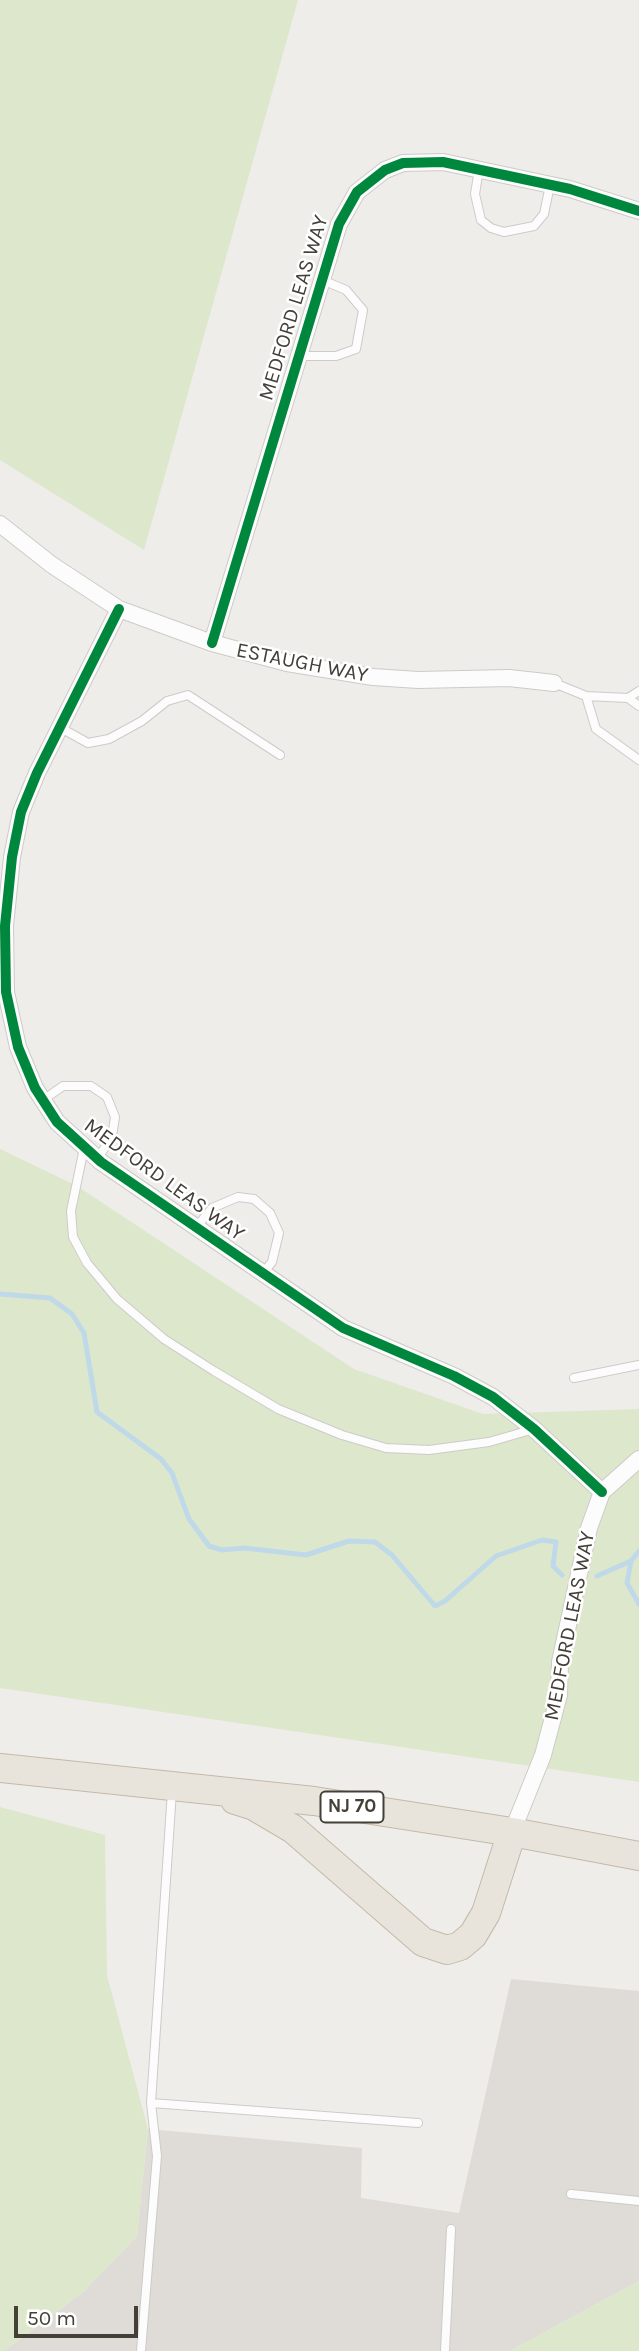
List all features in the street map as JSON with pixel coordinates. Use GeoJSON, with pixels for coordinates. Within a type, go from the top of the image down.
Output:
{"type":"FeatureCollection","features":[{"type":"Feature","properties":{"kind":"highway","name":"NJ 70"},"geometry":{"type":"LineString","coordinates":[[0,1768],[182,1785],[314,1801],[512,1832],[639,1856]]}},
{"type":"Feature","properties":{"kind":"highway"},"geometry":{"type":"LineString","coordinates":[[182,1785],[254,1806],[293,1829],[423,1942],[447,1950],[460,1946],[473,1935],[486,1913],[512,1832]]}},
{"type":"Feature","properties":{"kind":"street","name":"MEDFORD LEAS WAY"},"geometry":{"type":"LineString","coordinates":[[212,643],[322,280],[347,207],[371,179],[403,163],[422,161],[479,169],[550,185],[639,211]]}},
{"type":"Feature","properties":{"kind":"street","name":"ESTAUGH WAY"},"geometry":{"type":"LineString","coordinates":[[0,524],[52,565],[119,609],[212,643],[287,663],[373,677],[418,680],[509,678],[554,682]]}},
{"type":"Feature","properties":{"kind":"street","name":"MEDFORD LEAS WAY"},"geometry":{"type":"LineString","coordinates":[[119,609],[59,727],[21,812],[12,857],[4,952],[4,1008],[18,1047],[43,1100],[57,1122],[97,1159],[261,1275],[343,1328],[454,1376],[494,1397],[534,1429],[601,1492],[582,1553],[560,1662],[559,1695],[549,1731],[512,1832]]}},
{"type":"Feature","properties":{"kind":"street"},"geometry":{"type":"LineString","coordinates":[[601,1492],[639,1460]]}},
{"type":"Feature","properties":{"kind":"lane"},"geometry":{"type":"LineString","coordinates":[[479,169],[475,194],[478,214],[491,228],[504,232],[534,226],[544,214],[550,185]]}},
{"type":"Feature","properties":{"kind":"lane"},"geometry":{"type":"LineString","coordinates":[[299,356],[337,356],[356,349],[363,310],[346,290],[322,280]]}},
{"type":"Feature","properties":{"kind":"lane"},"geometry":{"type":"LineString","coordinates":[[554,682],[586,696],[628,698],[639,706]]}},
{"type":"Feature","properties":{"kind":"lane"},"geometry":{"type":"LineString","coordinates":[[628,698],[639,691]]}},
{"type":"Feature","properties":{"kind":"lane"},"geometry":{"type":"LineString","coordinates":[[59,727],[88,743],[109,739],[142,721],[167,701],[188,695],[280,755]]}},
{"type":"Feature","properties":{"kind":"lane"},"geometry":{"type":"LineString","coordinates":[[586,696],[596,729],[639,760]]}},
{"type":"Feature","properties":{"kind":"lane"},"geometry":{"type":"LineString","coordinates":[[43,1100],[62,1086],[91,1086],[107,1097],[115,1117],[112,1137],[97,1159]]}},
{"type":"Feature","properties":{"kind":"lane"},"geometry":{"type":"LineString","coordinates":[[84,1148],[71,1211],[73,1237],[87,1262],[117,1299],[164,1339],[214,1371],[278,1409],[342,1435],[386,1448],[429,1450],[489,1442],[534,1429]]}},
{"type":"Feature","properties":{"kind":"lane"},"geometry":{"type":"LineString","coordinates":[[195,1229],[212,1208],[238,1197],[254,1199],[270,1213],[279,1233],[272,1262],[261,1275]]}},
{"type":"Feature","properties":{"kind":"lane"},"geometry":{"type":"LineString","coordinates":[[574,1378],[639,1365]]}},
{"type":"Feature","properties":{"kind":"lane"},"geometry":{"type":"LineString","coordinates":[[141,2351],[157,2156],[151,2103],[182,1785]]}},
{"type":"Feature","properties":{"kind":"lane"},"geometry":{"type":"LineString","coordinates":[[151,2103],[418,2123]]}},
{"type":"Feature","properties":{"kind":"lane"},"geometry":{"type":"LineString","coordinates":[[571,2194],[639,2201]]}},
{"type":"Feature","properties":{"kind":"lane"},"geometry":{"type":"LineString","coordinates":[[445,2351],[451,2229]]}},
{"type":"Feature","properties":{"kind":"shaded area"},"geometry":{"type":"Polygon","coordinates":[[[511,1979],[639,1991],[639,2281],[510,2351],[4,2351],[83,2292],[137,2236],[148,2129],[362,2148],[361,2198],[459,2213],[511,1979]]]}},
{"type":"Feature","properties":{"kind":"green space"},"geometry":{"type":"Polygon","coordinates":[[[0,0],[298,0],[144,550],[0,460],[0,0]]]}},
{"type":"Feature","properties":{"kind":"green space"},"geometry":{"type":"Polygon","coordinates":[[[0,1149],[77,1186],[354,1369],[483,1414],[639,1409],[639,1782],[0,1688],[0,1149]]]}},
{"type":"Feature","properties":{"kind":"green space"},"geometry":{"type":"Polygon","coordinates":[[[0,1807],[105,1835],[107,1975],[148,2129],[137,2236],[83,2292],[4,2351],[0,2351],[0,1807]]]}},
{"type":"Feature","properties":{"kind":"green space"},"geometry":{"type":"Polygon","coordinates":[[[639,2281],[639,2351],[510,2351],[639,2281]]]}},
{"type":"Feature","properties":{"kind":"waterway"},"geometry":{"type":"LineString","coordinates":[[0,1294],[50,1298],[72,1314],[84,1333],[97,1412],[161,1459],[172,1473],[189,1519],[209,1546],[222,1550],[244,1548],[306,1555],[349,1541],[375,1542],[392,1555],[435,1606],[445,1601],[496,1556],[542,1540],[556,1542],[553,1566],[562,1575]]}},
{"type":"Feature","properties":{"kind":"waterway"},"geometry":{"type":"LineString","coordinates":[[597,1576],[631,1561],[639,1551]]}},
{"type":"Feature","properties":{"kind":"waterway"},"geometry":{"type":"LineString","coordinates":[[631,1561],[627,1583],[639,1604]]}},
{"type":"Feature","properties":{"kind":"cycle path"},"geometry":{"type":"LineString","coordinates":[[212,643],[339,224],[357,192],[385,170],[403,163],[443,162],[570,189],[639,211]]}},
{"type":"Feature","properties":{"kind":"cycle path"},"geometry":{"type":"LineString","coordinates":[[119,609],[37,773],[21,812],[12,857],[5,926],[6,992],[18,1047],[35,1088],[57,1122],[101,1162],[343,1328],[454,1376],[493,1397],[534,1429],[602,1492]]}}]}
